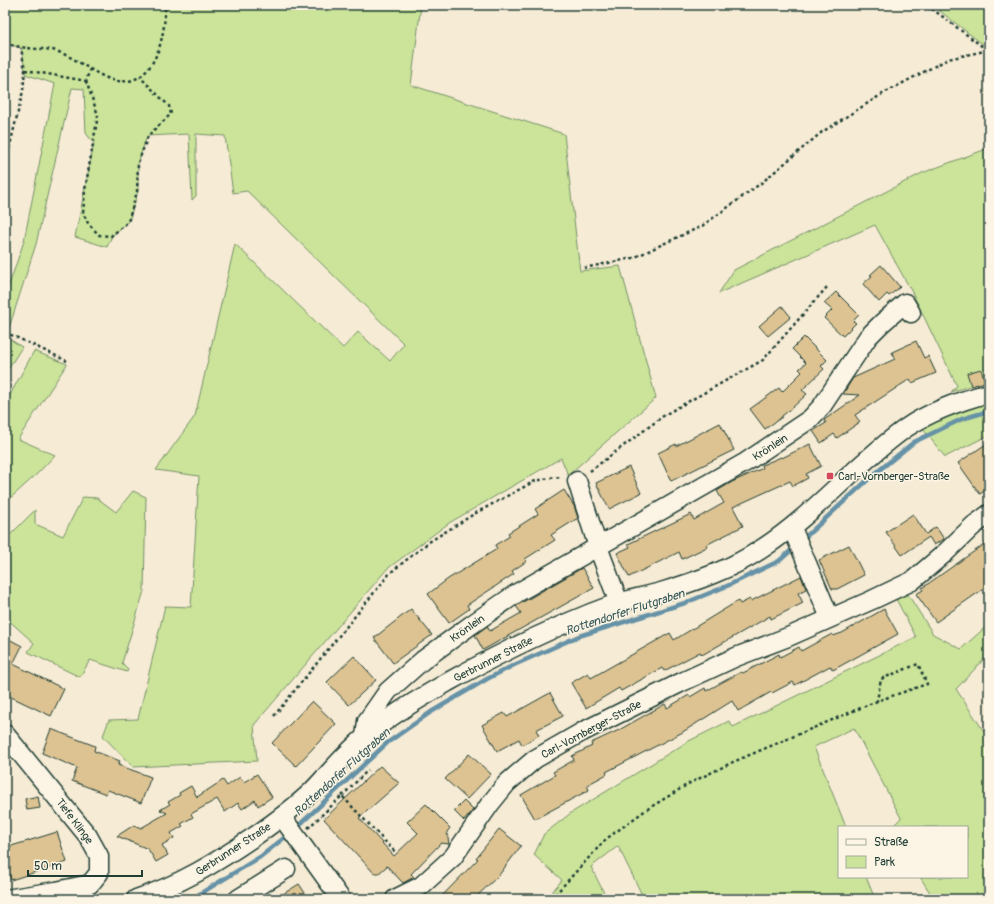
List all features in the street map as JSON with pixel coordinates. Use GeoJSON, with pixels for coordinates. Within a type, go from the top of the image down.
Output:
{"type":"FeatureCollection","features":[{"type":"Feature","properties":{"kind":"street","name":"Krönlein"},"geometry":{"type":"LineString","coordinates":[[365,737],[367,722],[388,691],[423,660],[471,625],[518,593],[746,462],[810,419],[822,406],[868,337],[906,303]]}},
{"type":"Feature","properties":{"kind":"street","name":"Gerbrunner Straße"},"geometry":{"type":"LineString","coordinates":[[136,899],[166,895],[192,876],[230,853],[282,817],[311,792],[340,759],[365,737],[402,710],[447,683],[545,633],[618,603],[661,592],[710,575],[736,564],[762,549],[792,528],[871,457],[906,428],[948,405],[989,393]]}},
{"type":"Feature","properties":{"kind":"street"},"geometry":{"type":"LineString","coordinates":[[577,481],[618,603]]}},
{"type":"Feature","properties":{"kind":"street","name":"Carl-Vornberger-Straße"},"geometry":{"type":"LineString","coordinates":[[395,899],[421,886],[453,857],[490,804],[507,783],[535,759],[582,732],[682,682],[736,657],[788,637],[912,581],[945,553],[973,526],[989,514]]}},
{"type":"Feature","properties":{"kind":"street"},"geometry":{"type":"LineString","coordinates":[[792,528],[830,618]]}},
{"type":"Feature","properties":{"kind":"street","name":"Tiefe Klinge"},"geometry":{"type":"LineString","coordinates":[[5,734],[88,836],[99,856],[99,873],[90,884],[6,899]]}},
{"type":"Feature","properties":{"kind":"street"},"geometry":{"type":"LineString","coordinates":[[282,817],[341,899]]}},
{"type":"Feature","properties":{"kind":"street"},"geometry":{"type":"LineString","coordinates":[[238,899],[286,869]]}},
{"type":"Feature","properties":{"kind":"path"},"geometry":{"type":"LineString","coordinates":[[5,43],[21,48],[54,50],[71,56],[90,69],[108,78],[125,81],[140,77],[150,67],[161,46],[165,5]]}},
{"type":"Feature","properties":{"kind":"path"},"geometry":{"type":"LineString","coordinates":[[928,5],[988,50]]}},
{"type":"Feature","properties":{"kind":"path"},"geometry":{"type":"LineString","coordinates":[[5,166],[23,91],[25,70],[21,48]]}},
{"type":"Feature","properties":{"kind":"path"},"geometry":{"type":"LineString","coordinates":[[584,268],[633,258],[702,226],[760,184],[822,132],[884,93],[948,59],[988,50]]}},
{"type":"Feature","properties":{"kind":"path"},"geometry":{"type":"LineString","coordinates":[[90,69],[86,81],[98,115],[84,190],[83,213],[88,223],[99,235],[111,236],[128,222],[137,192],[138,163],[148,136],[171,114],[169,106],[140,77]]}},
{"type":"Feature","properties":{"kind":"path"},"geometry":{"type":"LineString","coordinates":[[25,70],[86,81]]}},
{"type":"Feature","properties":{"kind":"path"},"geometry":{"type":"LineString","coordinates":[[274,716],[390,573],[429,542],[474,514],[535,481],[555,477],[577,481],[666,414],[763,360],[827,287]]}},
{"type":"Feature","properties":{"kind":"path"},"geometry":{"type":"LineString","coordinates":[[5,332],[67,361]]}},
{"type":"Feature","properties":{"kind":"path"},"geometry":{"type":"LineString","coordinates":[[550,899],[606,839],[646,810],[690,783],[733,762],[877,701],[926,684],[918,664],[881,679],[877,701]]}},
{"type":"Feature","properties":{"kind":"path"},"geometry":{"type":"LineString","coordinates":[[296,836],[342,796],[368,770]]}},
{"type":"Feature","properties":{"kind":"path"},"geometry":{"type":"LineString","coordinates":[[342,796],[396,853]]}},
{"type":"Feature","properties":{"kind":"green space"},"geometry":{"type":"Polygon","coordinates":[[[5,5],[421,5],[411,85],[564,134],[580,271],[620,266],[656,398],[568,475],[561,458],[449,523],[387,569],[254,725],[257,761],[133,767],[103,736],[109,720],[138,719],[165,606],[191,607],[199,476],[156,470],[195,416],[235,244],[343,348],[358,332],[390,361],[404,344],[247,191],[233,193],[225,136],[196,134],[196,196],[192,200],[189,134],[147,136],[138,163],[138,191],[129,221],[112,236],[107,247],[75,237],[94,144],[86,133],[84,89],[72,88],[36,244],[9,328],[5,326],[5,297],[24,241],[55,84],[25,74],[21,48],[5,43],[5,5]]]}},
{"type":"Feature","properties":{"kind":"green space"},"geometry":{"type":"Polygon","coordinates":[[[932,5],[989,5],[989,49],[932,5]]]}},
{"type":"Feature","properties":{"kind":"green space"},"geometry":{"type":"Polygon","coordinates":[[[989,148],[989,380],[951,392],[957,386],[914,296],[875,225],[719,293],[734,270],[922,173],[989,148]]]}},
{"type":"Feature","properties":{"kind":"green space"},"geometry":{"type":"Polygon","coordinates":[[[5,336],[22,347],[5,374],[5,336]]]}},
{"type":"Feature","properties":{"kind":"green space"},"geometry":{"type":"Polygon","coordinates":[[[34,351],[67,364],[18,439],[55,455],[37,474],[5,503],[5,404],[34,351]]]}},
{"type":"Feature","properties":{"kind":"green space"},"geometry":{"type":"Polygon","coordinates":[[[989,400],[989,435],[945,457],[919,424],[989,400]]]}},
{"type":"Feature","properties":{"kind":"green space"},"geometry":{"type":"Polygon","coordinates":[[[133,491],[146,497],[144,591],[122,663],[128,669],[127,672],[90,660],[80,677],[28,652],[34,643],[5,617],[5,540],[35,510],[35,524],[63,536],[83,497],[97,498],[116,512],[133,491]]]}},
{"type":"Feature","properties":{"kind":"green space"},"geometry":{"type":"Polygon","coordinates":[[[907,593],[933,634],[961,649],[989,624],[989,654],[956,689],[989,739],[989,899],[934,899],[921,878],[968,878],[968,826],[893,826],[901,818],[854,728],[814,747],[846,826],[838,826],[838,878],[866,878],[875,899],[644,899],[618,846],[591,867],[607,899],[568,899],[567,896],[564,899],[546,899],[562,880],[534,855],[544,834],[571,813],[689,741],[729,721],[733,727],[916,637],[896,599],[907,593]]]}},
{"type":"Feature","properties":{"kind":"building"},"geometry":{"type":"Polygon","coordinates":[[[881,265],[900,287],[889,296],[887,294],[879,302],[863,284],[881,265]]]}},
{"type":"Feature","properties":{"kind":"building"},"geometry":{"type":"Polygon","coordinates":[[[836,292],[859,315],[853,321],[856,323],[843,336],[824,318],[832,310],[824,303],[836,292]]]}},
{"type":"Feature","properties":{"kind":"building"},"geometry":{"type":"Polygon","coordinates":[[[782,306],[791,317],[768,336],[759,326],[782,306]]]}},
{"type":"Feature","properties":{"kind":"building"},"geometry":{"type":"Polygon","coordinates":[[[804,337],[827,360],[821,366],[824,369],[802,390],[807,394],[782,417],[765,429],[750,409],[779,388],[782,392],[802,372],[799,369],[806,363],[792,349],[804,337]]]}},
{"type":"Feature","properties":{"kind":"building"},"geometry":{"type":"Polygon","coordinates":[[[916,341],[924,358],[928,356],[936,373],[912,383],[910,379],[855,415],[860,422],[837,438],[834,434],[821,443],[813,431],[826,423],[824,420],[860,395],[843,394],[853,378],[895,359],[892,352],[916,341]]]}},
{"type":"Feature","properties":{"kind":"building"},"geometry":{"type":"Polygon","coordinates":[[[981,369],[985,382],[971,386],[967,373],[981,369]]]}},
{"type":"Feature","properties":{"kind":"building"},"geometry":{"type":"Polygon","coordinates":[[[720,423],[734,450],[671,481],[658,453],[676,444],[676,446],[720,423]]]}},
{"type":"Feature","properties":{"kind":"building"},"geometry":{"type":"Polygon","coordinates":[[[989,442],[989,488],[980,494],[958,463],[989,442]]]}},
{"type":"Feature","properties":{"kind":"building"},"geometry":{"type":"Polygon","coordinates":[[[810,444],[821,466],[806,474],[808,478],[793,486],[790,481],[733,507],[743,526],[706,545],[707,547],[682,559],[679,552],[629,577],[617,553],[630,547],[628,544],[691,514],[694,520],[724,503],[717,491],[732,482],[763,468],[762,465],[781,457],[782,458],[810,444]]]}},
{"type":"Feature","properties":{"kind":"building"},"geometry":{"type":"Polygon","coordinates":[[[629,467],[641,493],[609,509],[596,483],[629,467]]]}},
{"type":"Feature","properties":{"kind":"building"},"geometry":{"type":"Polygon","coordinates":[[[564,490],[574,506],[578,518],[551,535],[555,540],[525,559],[527,561],[512,571],[514,574],[467,605],[469,609],[449,623],[428,594],[448,579],[497,549],[495,545],[510,536],[508,533],[538,514],[535,509],[564,490]]]}},
{"type":"Feature","properties":{"kind":"building"},"geometry":{"type":"Polygon","coordinates":[[[913,514],[926,534],[936,527],[944,539],[934,545],[929,537],[902,555],[886,532],[913,514]]]}},
{"type":"Feature","properties":{"kind":"building"},"geometry":{"type":"Polygon","coordinates":[[[989,541],[989,585],[936,622],[916,594],[923,590],[922,588],[989,541]]]}},
{"type":"Feature","properties":{"kind":"building"},"geometry":{"type":"Polygon","coordinates":[[[849,545],[864,575],[837,589],[832,589],[819,560],[849,545]]]}},
{"type":"Feature","properties":{"kind":"building"},"geometry":{"type":"Polygon","coordinates":[[[582,568],[594,588],[483,650],[475,635],[487,626],[490,631],[521,613],[516,606],[582,568]]]}},
{"type":"Feature","properties":{"kind":"building"},"geometry":{"type":"Polygon","coordinates":[[[801,576],[806,589],[798,593],[803,603],[771,619],[770,616],[702,655],[700,652],[664,671],[662,668],[621,691],[619,688],[586,708],[571,683],[588,673],[591,678],[670,633],[674,640],[738,601],[740,604],[750,599],[751,601],[801,576]]]}},
{"type":"Feature","properties":{"kind":"building"},"geometry":{"type":"Polygon","coordinates":[[[411,609],[432,635],[393,663],[374,638],[411,609]]]}},
{"type":"Feature","properties":{"kind":"building"},"geometry":{"type":"Polygon","coordinates":[[[884,609],[898,634],[833,670],[830,666],[795,685],[793,682],[772,693],[771,692],[738,711],[732,701],[681,733],[606,772],[607,774],[587,785],[589,790],[535,819],[521,795],[555,775],[553,772],[574,760],[572,756],[592,746],[591,743],[619,730],[665,704],[667,708],[689,695],[690,697],[705,688],[706,691],[779,654],[780,657],[799,647],[801,651],[832,634],[833,636],[842,633],[884,609]]]}},
{"type":"Feature","properties":{"kind":"building"},"geometry":{"type":"Polygon","coordinates":[[[5,637],[22,646],[13,664],[64,689],[51,716],[5,694],[5,637]]]}},
{"type":"Feature","properties":{"kind":"building"},"geometry":{"type":"Polygon","coordinates":[[[354,656],[376,680],[349,705],[327,682],[354,656]]]}},
{"type":"Feature","properties":{"kind":"building"},"geometry":{"type":"Polygon","coordinates":[[[550,693],[563,716],[536,730],[539,735],[522,745],[519,739],[497,751],[482,725],[504,713],[507,717],[550,693]]]}},
{"type":"Feature","properties":{"kind":"building"},"geometry":{"type":"Polygon","coordinates":[[[312,701],[336,724],[296,766],[272,743],[312,701]]]}},
{"type":"Feature","properties":{"kind":"building"},"geometry":{"type":"Polygon","coordinates":[[[51,729],[95,746],[94,751],[120,761],[118,765],[151,777],[141,803],[108,790],[106,794],[72,781],[77,768],[42,753],[51,729]]]}},
{"type":"Feature","properties":{"kind":"building"},"geometry":{"type":"Polygon","coordinates":[[[469,754],[491,774],[467,799],[445,779],[469,754]]]}},
{"type":"Feature","properties":{"kind":"building"},"geometry":{"type":"Polygon","coordinates":[[[380,766],[399,783],[359,818],[394,856],[418,833],[407,822],[426,804],[450,828],[447,832],[449,844],[441,843],[411,874],[414,877],[403,883],[387,866],[379,873],[374,873],[324,819],[380,766]]]}},
{"type":"Feature","properties":{"kind":"building"},"geometry":{"type":"Polygon","coordinates":[[[257,774],[272,797],[258,806],[255,800],[242,809],[238,803],[225,812],[217,799],[191,814],[193,817],[181,824],[183,826],[171,833],[174,838],[162,845],[168,855],[156,862],[148,849],[117,836],[134,825],[141,828],[167,813],[160,810],[170,804],[168,802],[180,795],[179,793],[191,786],[197,797],[223,780],[227,786],[240,777],[244,782],[257,774]]]}},
{"type":"Feature","properties":{"kind":"building"},"geometry":{"type":"Polygon","coordinates":[[[38,796],[40,808],[27,810],[25,799],[38,796]]]}},
{"type":"Feature","properties":{"kind":"building"},"geometry":{"type":"Polygon","coordinates":[[[464,801],[473,810],[464,821],[454,811],[464,801]]]}},
{"type":"Feature","properties":{"kind":"building"},"geometry":{"type":"Polygon","coordinates":[[[499,829],[521,846],[499,875],[474,899],[439,899],[478,859],[476,858],[499,829]]]}},
{"type":"Feature","properties":{"kind":"building"},"geometry":{"type":"Polygon","coordinates":[[[57,832],[67,862],[11,880],[5,860],[5,848],[57,832]]]}},
{"type":"Feature","properties":{"kind":"building"},"geometry":{"type":"Polygon","coordinates":[[[299,884],[309,899],[275,899],[299,884]]]}},
{"type":"Feature","properties":{"kind":"waterway","name":"Rottendorfer Flutgraben"},"geometry":{"type":"LineString","coordinates":[[802,540],[872,476],[914,442],[962,419],[989,411]]}},
{"type":"Feature","properties":{"kind":"waterway","name":"Rottendorfer Flutgraben"},"geometry":{"type":"LineString","coordinates":[[295,829],[387,743],[431,712],[487,679],[514,665],[579,636],[685,603],[727,586],[779,561],[795,547]]}},
{"type":"Feature","properties":{"kind":"waterway","name":"Rottendorfer Flutgraben"},"geometry":{"type":"LineString","coordinates":[[195,899],[198,895],[260,857],[289,834]]}},
{"type":"Feature","properties":{"kind":"place","name":"Carl-Vornberger-Straße"},"geometry":{"type":"Point","coordinates":[830,476]}}]}
